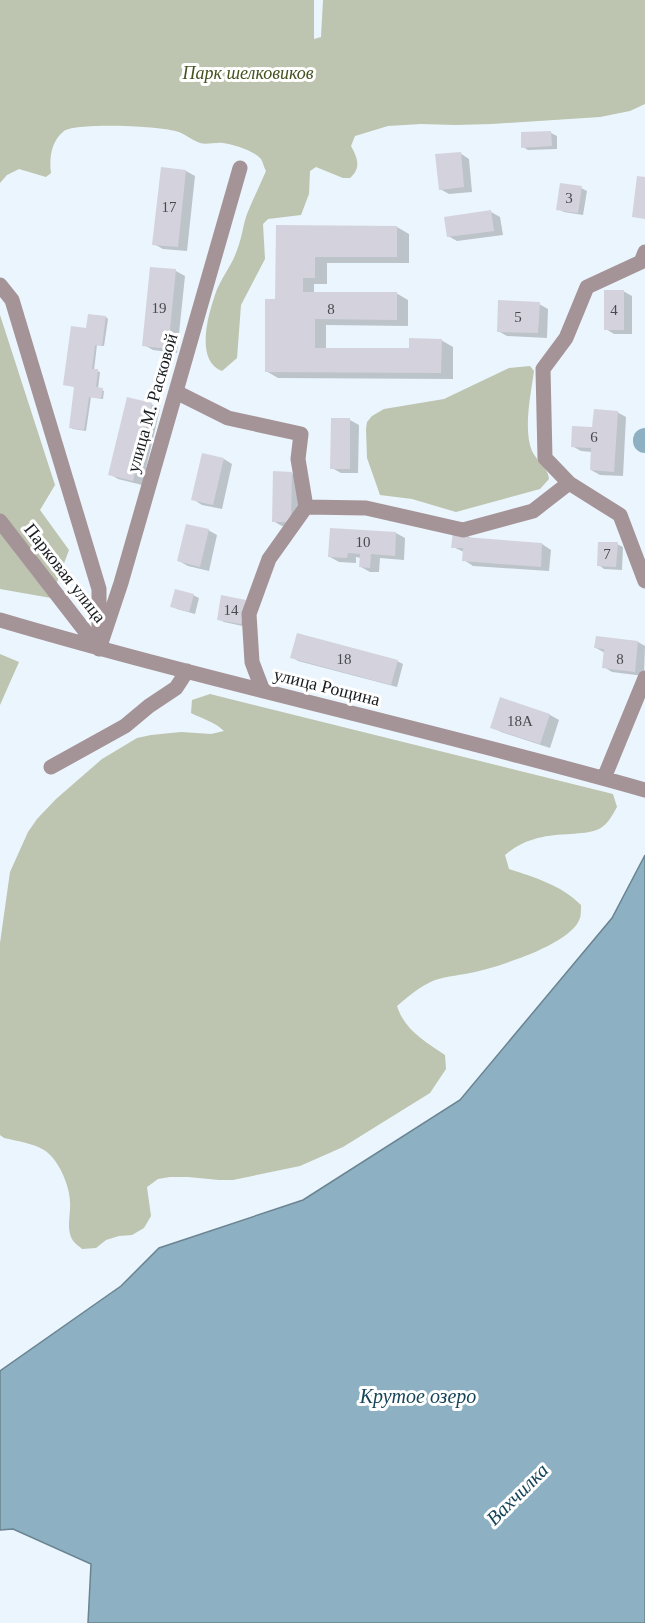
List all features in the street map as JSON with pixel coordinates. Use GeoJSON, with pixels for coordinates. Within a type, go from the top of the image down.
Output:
{"type":"FeatureCollection","features":[{"type":"Feature","properties":{"kind":"street","name":"улица М. Расковой"},"geometry":{"type":"LineString","coordinates":[[99,649],[121,583],[240,168]]}},
{"type":"Feature","properties":{"kind":"street"},"geometry":{"type":"LineString","coordinates":[[645,252],[641,262],[587,287],[566,338],[543,369],[545,458],[568,483],[620,515],[645,581]]}},
{"type":"Feature","properties":{"kind":"street"},"geometry":{"type":"LineString","coordinates":[[0,285],[12,300],[99,589],[99,649]]}},
{"type":"Feature","properties":{"kind":"street"},"geometry":{"type":"LineString","coordinates":[[176,392],[228,418],[301,434],[298,459],[306,507],[269,559],[249,614],[252,662],[263,691]]}},
{"type":"Feature","properties":{"kind":"street"},"geometry":{"type":"LineString","coordinates":[[306,507],[366,508],[463,530],[532,511],[568,483]]}},
{"type":"Feature","properties":{"kind":"street","name":"Парковая улица"},"geometry":{"type":"LineString","coordinates":[[0,521],[99,649]]}},
{"type":"Feature","properties":{"kind":"street"},"geometry":{"type":"LineString","coordinates":[[99,589],[111,591],[121,583]]}},
{"type":"Feature","properties":{"kind":"street","name":"улица Рощина"},"geometry":{"type":"LineString","coordinates":[[0,620],[99,649],[645,790]]}},
{"type":"Feature","properties":{"kind":"street"},"geometry":{"type":"LineString","coordinates":[[51,767],[125,726],[176,688],[187,671]]}},
{"type":"Feature","properties":{"kind":"street"},"geometry":{"type":"LineString","coordinates":[[603,778],[645,678]]}},
{"type":"Feature","properties":{"kind":"green space","name":"Парк шелковиков"},"geometry":{"type":"Polygon","coordinates":[[[0,0],[314,0],[314,39],[321,37],[323,0],[645,0],[645,104],[630,111],[600,117],[492,124],[388,126],[355,136],[351,146],[357,166],[350,178],[343,178],[316,167],[310,171],[309,194],[301,215],[268,219],[263,224],[265,259],[241,305],[237,358],[222,371],[214,366],[209,358],[206,348],[207,325],[217,289],[235,256],[247,214],[266,171],[261,159],[254,153],[237,146],[223,143],[200,143],[170,130],[120,126],[72,128],[64,131],[56,140],[50,162],[51,173],[46,177],[19,169],[7,175],[0,183],[0,0]]]}},
{"type":"Feature","properties":{"kind":"green space"},"geometry":{"type":"Polygon","coordinates":[[[0,315],[55,485],[40,510],[69,550],[51,598],[0,589],[0,315]]]}},
{"type":"Feature","properties":{"kind":"green space"},"geometry":{"type":"Polygon","coordinates":[[[530,366],[534,371],[528,411],[529,442],[532,451],[547,471],[549,479],[540,489],[456,512],[412,499],[380,495],[367,458],[366,429],[367,422],[372,416],[384,409],[444,399],[509,368],[530,366]]]}},
{"type":"Feature","properties":{"kind":"green space"},"geometry":{"type":"Polygon","coordinates":[[[0,654],[19,662],[0,705],[0,654]]]}},
{"type":"Feature","properties":{"kind":"green space"},"geometry":{"type":"Polygon","coordinates":[[[210,694],[613,794],[617,807],[599,829],[585,833],[536,838],[505,855],[509,869],[557,887],[581,905],[580,918],[574,928],[550,945],[501,965],[435,980],[420,988],[397,1006],[410,1029],[445,1055],[446,1069],[430,1093],[343,1147],[300,1166],[233,1180],[188,1177],[158,1179],[147,1187],[151,1216],[144,1228],[132,1235],[106,1240],[96,1248],[82,1249],[70,1235],[68,1188],[54,1159],[44,1150],[0,1135],[0,943],[10,872],[28,832],[37,819],[56,799],[102,759],[137,738],[181,732],[211,734],[224,731],[191,713],[192,700],[210,694]]]}},
{"type":"Feature","properties":{"kind":"water","name":"Крутое озеро"},"geometry":{"type":"Polygon","coordinates":[[[645,855],[645,1623],[88,1623],[91,1564],[13,1529],[0,1530],[0,1371],[121,1286],[159,1248],[303,1200],[460,1100],[612,918],[645,855]]]}},
{"type":"Feature","properties":{"kind":"building"},"geometry":{"type":"Polygon","coordinates":[[[551,131],[552,146],[521,148],[521,132],[551,131]]]}},
{"type":"Feature","properties":{"kind":"building"},"geometry":{"type":"Polygon","coordinates":[[[461,152],[464,187],[439,190],[435,154],[461,152]]]}},
{"type":"Feature","properties":{"kind":"building"},"geometry":{"type":"Polygon","coordinates":[[[161,167],[186,170],[178,247],[152,245],[161,167]]]}},
{"type":"Feature","properties":{"kind":"building"},"geometry":{"type":"Polygon","coordinates":[[[637,176],[645,177],[645,219],[632,217],[637,176]]]}},
{"type":"Feature","properties":{"kind":"building"},"geometry":{"type":"Polygon","coordinates":[[[560,183],[582,186],[578,213],[556,210],[560,183]]]}},
{"type":"Feature","properties":{"kind":"building"},"geometry":{"type":"Polygon","coordinates":[[[491,210],[494,231],[447,237],[444,217],[491,210]]]}},
{"type":"Feature","properties":{"kind":"building"},"geometry":{"type":"Polygon","coordinates":[[[276,225],[397,226],[397,257],[315,257],[315,278],[303,278],[303,292],[397,292],[397,320],[315,319],[315,348],[409,348],[409,338],[442,339],[441,373],[265,372],[265,299],[275,299],[276,225]]]}},
{"type":"Feature","properties":{"kind":"building"},"geometry":{"type":"Polygon","coordinates":[[[150,267],[176,269],[168,349],[142,346],[150,267]]]}},
{"type":"Feature","properties":{"kind":"building"},"geometry":{"type":"Polygon","coordinates":[[[604,290],[624,290],[624,330],[604,330],[604,290]]]}},
{"type":"Feature","properties":{"kind":"building"},"geometry":{"type":"Polygon","coordinates":[[[498,300],[540,302],[538,333],[497,332],[498,300]]]}},
{"type":"Feature","properties":{"kind":"building"},"geometry":{"type":"Polygon","coordinates":[[[88,314],[106,316],[102,346],[95,345],[92,369],[98,369],[96,387],[103,388],[101,399],[89,397],[84,430],[69,428],[74,387],[63,385],[71,326],[86,328],[88,314]]]}},
{"type":"Feature","properties":{"kind":"building"},"geometry":{"type":"Polygon","coordinates":[[[127,397],[152,403],[133,481],[108,475],[127,397]]]}},
{"type":"Feature","properties":{"kind":"building"},"geometry":{"type":"Polygon","coordinates":[[[594,409],[618,411],[614,472],[590,470],[591,448],[571,447],[572,426],[592,427],[594,409]]]}},
{"type":"Feature","properties":{"kind":"building"},"geometry":{"type":"Polygon","coordinates":[[[331,418],[350,418],[350,469],[330,469],[331,418]]]}},
{"type":"Feature","properties":{"kind":"building"},"geometry":{"type":"Polygon","coordinates":[[[202,453],[224,458],[213,505],[191,500],[202,453]]]}},
{"type":"Feature","properties":{"kind":"building"},"geometry":{"type":"Polygon","coordinates":[[[273,471],[292,472],[291,522],[272,522],[273,471]]]}},
{"type":"Feature","properties":{"kind":"building"},"geometry":{"type":"Polygon","coordinates":[[[186,524],[209,529],[200,567],[177,561],[186,524]]]}},
{"type":"Feature","properties":{"kind":"building"},"geometry":{"type":"Polygon","coordinates":[[[330,528],[396,532],[395,556],[371,554],[370,568],[359,567],[360,554],[348,553],[347,558],[328,557],[330,528]]]}},
{"type":"Feature","properties":{"kind":"building"},"geometry":{"type":"Polygon","coordinates":[[[453,531],[464,532],[464,537],[542,543],[541,567],[462,561],[463,548],[451,548],[453,531]]]}},
{"type":"Feature","properties":{"kind":"building"},"geometry":{"type":"Polygon","coordinates":[[[598,542],[618,542],[616,567],[597,566],[598,542]]]}},
{"type":"Feature","properties":{"kind":"building"},"geometry":{"type":"Polygon","coordinates":[[[175,589],[194,594],[189,612],[170,607],[175,589]]]}},
{"type":"Feature","properties":{"kind":"building"},"geometry":{"type":"Polygon","coordinates":[[[221,595],[246,600],[241,624],[217,620],[221,595]]]}},
{"type":"Feature","properties":{"kind":"building"},"geometry":{"type":"Polygon","coordinates":[[[297,633],[398,660],[391,685],[290,658],[297,633]]]}},
{"type":"Feature","properties":{"kind":"building"},"geometry":{"type":"Polygon","coordinates":[[[596,636],[638,641],[635,672],[602,668],[604,649],[594,648],[596,636]]]}},
{"type":"Feature","properties":{"kind":"building"},"geometry":{"type":"Polygon","coordinates":[[[500,697],[550,714],[540,744],[490,728],[500,697]]]}},
{"type":"Feature","properties":{"kind":"water label","name":"Вахчилка"},"geometry":{"type":"Point","coordinates":[517,1494]}}]}
